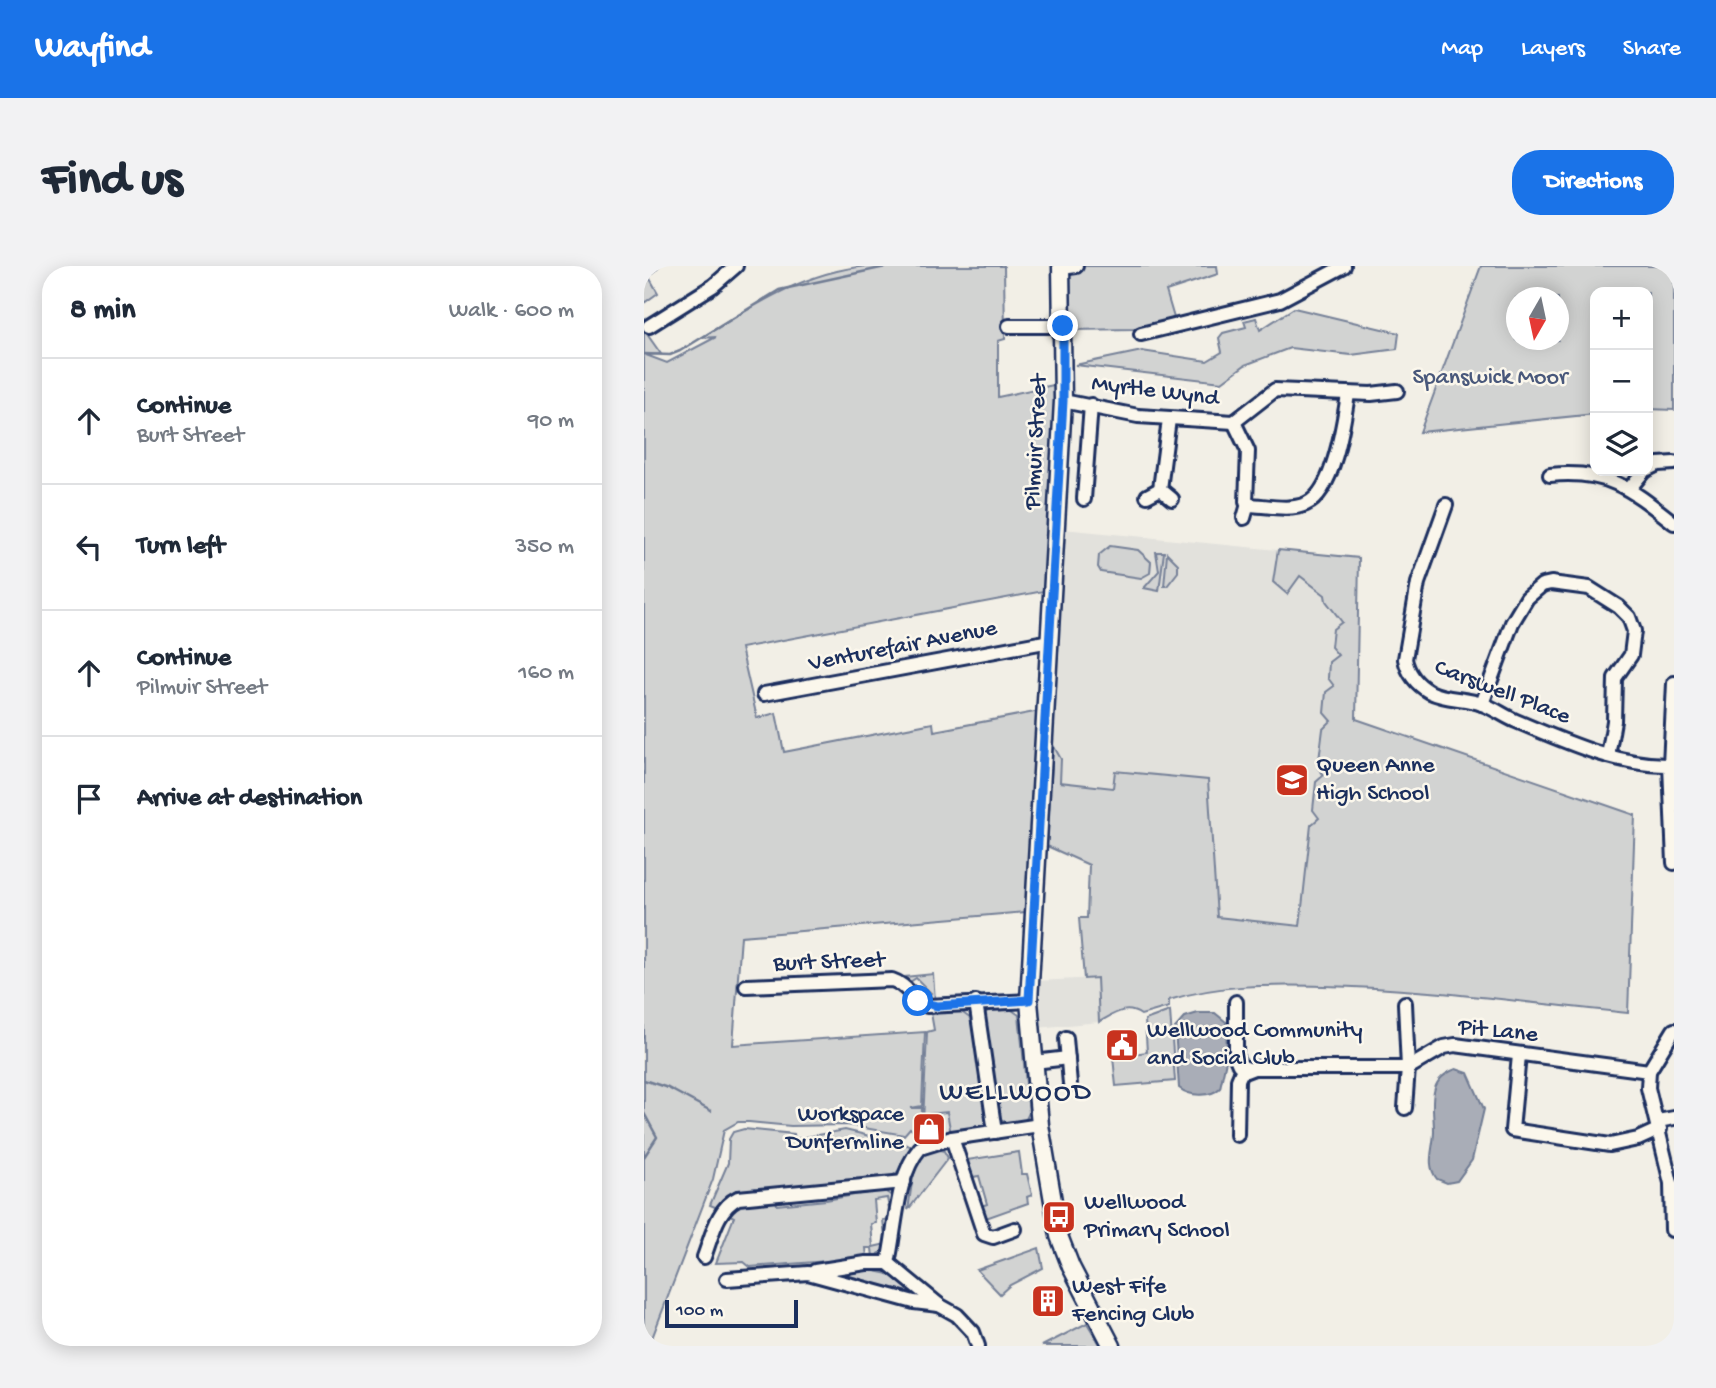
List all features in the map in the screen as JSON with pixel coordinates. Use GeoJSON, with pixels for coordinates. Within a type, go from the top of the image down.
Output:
{"type":"FeatureCollection","features":[{"type":"Feature","properties":{"kind":"main road","name":"Pilmuir Street"},"geometry":{"type":"LineString","coordinates":[[1067,267],[1063,326],[1063,401],[1029,1000],[1047,1183],[1059,1236],[1071,1267],[1112,1346]]}},
{"type":"Feature","properties":{"kind":"street"},"geometry":{"type":"LineString","coordinates":[[649,326],[713,286],[736,266]]}},
{"type":"Feature","properties":{"kind":"street"},"geometry":{"type":"LineString","coordinates":[[1141,334],[1280,300],[1344,266]]}},
{"type":"Feature","properties":{"kind":"street"},"geometry":{"type":"LineString","coordinates":[[1009,326],[1063,326]]}},
{"type":"Feature","properties":{"kind":"street","name":"Myrtle Wynd"},"geometry":{"type":"LineString","coordinates":[[1063,401],[1169,419],[1234,422],[1275,390],[1348,394],[1397,391]]}},
{"type":"Feature","properties":{"kind":"street"},"geometry":{"type":"LineString","coordinates":[[1248,504],[1286,507],[1305,505],[1318,496],[1342,433],[1348,394]]}},
{"type":"Feature","properties":{"kind":"street"},"geometry":{"type":"LineString","coordinates":[[1084,499],[1091,405]]}},
{"type":"Feature","properties":{"kind":"street"},"geometry":{"type":"LineString","coordinates":[[1160,489],[1169,419]]}},
{"type":"Feature","properties":{"kind":"street"},"geometry":{"type":"LineString","coordinates":[[1234,422],[1248,451],[1245,497],[1248,504],[1244,518]]}},
{"type":"Feature","properties":{"kind":"street"},"geometry":{"type":"LineString","coordinates":[[1653,466],[1674,463]]}},
{"type":"Feature","properties":{"kind":"street"},"geometry":{"type":"LineString","coordinates":[[1550,475],[1576,472],[1601,475],[1630,488],[1674,523]]}},
{"type":"Feature","properties":{"kind":"street"},"geometry":{"type":"LineString","coordinates":[[1630,488],[1641,476]]}},
{"type":"Feature","properties":{"kind":"street"},"geometry":{"type":"LineString","coordinates":[[1147,496],[1160,489]]}},
{"type":"Feature","properties":{"kind":"street"},"geometry":{"type":"LineString","coordinates":[[1160,489],[1172,499]]}},
{"type":"Feature","properties":{"kind":"street","name":"Carswell Place"},"geometry":{"type":"LineString","coordinates":[[1446,505],[1418,583],[1405,659],[1410,676],[1430,692],[1482,704],[1515,721],[1608,756],[1645,765],[1670,765]]}},
{"type":"Feature","properties":{"kind":"street"},"geometry":{"type":"LineString","coordinates":[[1482,704],[1512,623],[1527,598],[1542,585],[1551,583],[1589,587],[1629,617],[1633,631],[1631,655],[1615,678],[1614,721],[1608,756]]}},
{"type":"Feature","properties":{"kind":"street","name":"Venturefair Avenue"},"geometry":{"type":"LineString","coordinates":[[764,694],[1050,641]]}},
{"type":"Feature","properties":{"kind":"street"},"geometry":{"type":"LineString","coordinates":[[1674,683],[1671,697],[1670,765],[1674,863]]}},
{"type":"Feature","properties":{"kind":"street","name":"Burt Street"},"geometry":{"type":"LineString","coordinates":[[746,986],[892,980],[902,983],[918,1001],[927,1006],[1029,1000]]}},
{"type":"Feature","properties":{"kind":"street"},"geometry":{"type":"LineString","coordinates":[[976,1002],[995,1132]]}},
{"type":"Feature","properties":{"kind":"street"},"geometry":{"type":"LineString","coordinates":[[1236,1003],[1236,1058],[1239,1065],[1248,1069],[1408,1069]]}},
{"type":"Feature","properties":{"kind":"street"},"geometry":{"type":"LineString","coordinates":[[1405,1003],[1408,1069],[1405,1108]]}},
{"type":"Feature","properties":{"kind":"street"},"geometry":{"type":"LineString","coordinates":[[1672,1230],[1673,1190],[1648,1088],[1648,1072],[1674,1030]]}},
{"type":"Feature","properties":{"kind":"street"},"geometry":{"type":"LineString","coordinates":[[1066,1038],[1070,1084]]}},
{"type":"Feature","properties":{"kind":"street","name":"Pit Lane"},"geometry":{"type":"LineString","coordinates":[[1408,1069],[1444,1047],[1455,1045],[1648,1072]]}},
{"type":"Feature","properties":{"kind":"street"},"geometry":{"type":"LineString","coordinates":[[1519,1055],[1512,1130],[1610,1145],[1638,1139],[1674,1118]]}},
{"type":"Feature","properties":{"kind":"street"},"geometry":{"type":"LineString","coordinates":[[1034,1062],[1068,1058]]}},
{"type":"Feature","properties":{"kind":"street"},"geometry":{"type":"LineString","coordinates":[[1237,1135],[1238,1080],[1248,1069]]}},
{"type":"Feature","properties":{"kind":"street"},"geometry":{"type":"LineString","coordinates":[[888,1263],[904,1182],[909,1165],[920,1148],[952,1138],[1040,1125]]}},
{"type":"Feature","properties":{"kind":"street"},"geometry":{"type":"LineString","coordinates":[[952,1138],[984,1234],[993,1237],[1015,1229]]}},
{"type":"Feature","properties":{"kind":"street"},"geometry":{"type":"LineString","coordinates":[[704,1257],[722,1211],[728,1203],[738,1198],[904,1182]]}},
{"type":"Feature","properties":{"kind":"street"},"geometry":{"type":"LineString","coordinates":[[727,1279],[808,1273],[866,1263],[888,1263],[962,1320],[973,1332],[978,1346]]}},
{"type":"Feature","properties":{"kind":"street"},"geometry":{"type":"LineString","coordinates":[[808,1273],[914,1302],[939,1304]]}},
{"type":"Feature","properties":{"kind":"shaded area","name":"Queen Anne High School"},"geometry":{"type":"Polygon","coordinates":[[[1063,529],[1359,558],[1356,719],[1635,815],[1628,1013],[1382,987],[1285,985],[1203,990],[1089,865],[1047,846],[1063,529]]]}},
{"type":"Feature","properties":{"kind":"shaded area"},"geometry":{"type":"Polygon","coordinates":[[[1097,978],[1099,1022],[1037,1028],[1037,981],[1097,978]]]}},
{"type":"Feature","properties":{"kind":"shaded area"},"geometry":{"type":"Polygon","coordinates":[[[1198,1013],[1215,1013],[1226,1022],[1227,1056],[1220,1088],[1205,1095],[1179,1088],[1175,1028],[1185,1017],[1198,1013]]]}},
{"type":"Feature","properties":{"kind":"shaded area"},"geometry":{"type":"Polygon","coordinates":[[[1456,1069],[1468,1073],[1484,1109],[1472,1160],[1457,1181],[1447,1183],[1437,1179],[1431,1168],[1433,1095],[1439,1080],[1456,1069]]]}},
{"type":"Feature","properties":{"kind":"shaded area"},"geometry":{"type":"Polygon","coordinates":[[[947,1112],[951,1134],[925,1136],[924,1124],[929,1122],[929,1114],[947,1112]]]}},
{"type":"Feature","properties":{"kind":"green space"},"geometry":{"type":"Polygon","coordinates":[[[644,266],[659,266],[649,277],[658,293],[644,303],[644,266]]]}},
{"type":"Feature","properties":{"kind":"green space"},"geometry":{"type":"Polygon","coordinates":[[[866,266],[1004,266],[1005,339],[998,341],[998,397],[1058,384],[1049,590],[741,648],[757,718],[776,713],[784,752],[933,723],[934,731],[1040,711],[1026,912],[741,936],[733,1045],[925,1032],[922,1106],[911,1108],[922,1108],[921,1133],[918,1135],[910,1128],[904,1135],[847,1125],[791,1126],[749,1122],[738,1122],[724,1130],[713,1179],[649,1346],[644,1346],[644,330],[661,354],[646,355],[667,363],[716,337],[701,338],[780,292],[821,275],[866,266]]]}},
{"type":"Feature","properties":{"kind":"green space"},"geometry":{"type":"Polygon","coordinates":[[[1068,266],[1217,266],[1218,274],[1166,291],[1174,318],[1135,329],[1070,330],[1068,266]]]}},
{"type":"Feature","properties":{"kind":"green space","name":"Spanswick Moor"},"geometry":{"type":"Polygon","coordinates":[[[1481,266],[1674,266],[1674,410],[1653,409],[1653,287],[1590,287],[1590,415],[1420,432],[1481,266]]]}},
{"type":"Feature","properties":{"kind":"green space"},"geometry":{"type":"Polygon","coordinates":[[[1294,308],[1399,333],[1397,349],[1351,355],[1290,348],[1245,365],[1222,382],[1075,365],[1142,351],[1207,361],[1222,352],[1219,338],[1223,333],[1246,327],[1244,321],[1256,318],[1260,330],[1294,308]]]}},
{"type":"Feature","properties":{"kind":"green space"},"geometry":{"type":"Polygon","coordinates":[[[1110,546],[1138,550],[1151,562],[1150,573],[1141,578],[1101,572],[1098,567],[1099,555],[1110,546]]]}},
{"type":"Feature","properties":{"kind":"green space"},"geometry":{"type":"Polygon","coordinates":[[[1278,550],[1359,558],[1356,719],[1635,815],[1628,1013],[1399,990],[1265,986],[1226,988],[1188,995],[1169,1000],[1169,1007],[1141,1015],[1125,1010],[1099,1022],[1097,978],[1084,979],[1079,918],[1087,918],[1089,865],[1047,846],[1053,745],[1061,759],[1060,782],[1113,788],[1115,771],[1208,780],[1217,917],[1300,926],[1311,825],[1319,818],[1313,810],[1316,782],[1324,775],[1318,768],[1323,729],[1331,721],[1324,713],[1326,692],[1334,686],[1328,678],[1329,662],[1338,655],[1331,647],[1333,629],[1342,622],[1326,601],[1325,595],[1300,576],[1287,594],[1273,582],[1278,550]]]}},
{"type":"Feature","properties":{"kind":"green space"},"geometry":{"type":"Polygon","coordinates":[[[1156,552],[1164,552],[1159,591],[1144,588],[1159,571],[1156,552]]]}},
{"type":"Feature","properties":{"kind":"green space"},"geometry":{"type":"Polygon","coordinates":[[[1167,553],[1178,564],[1178,572],[1167,586],[1164,586],[1167,553]]]}},
{"type":"Feature","properties":{"kind":"green space"},"geometry":{"type":"Polygon","coordinates":[[[933,974],[935,1000],[926,999],[931,993],[916,978],[910,982],[904,977],[933,974]]]}},
{"type":"Feature","properties":{"kind":"green space"},"geometry":{"type":"Polygon","coordinates":[[[1009,1008],[1019,1015],[1029,1113],[1025,1121],[1009,1124],[998,1117],[984,1014],[990,1009],[1009,1008]]]}},
{"type":"Feature","properties":{"kind":"green space"},"geometry":{"type":"Polygon","coordinates":[[[959,1010],[971,1019],[987,1119],[983,1128],[951,1134],[947,1112],[929,1114],[929,1122],[923,1123],[927,1032],[934,1030],[931,1013],[959,1010]]]}},
{"type":"Feature","properties":{"kind":"green space"},"geometry":{"type":"Polygon","coordinates":[[[1170,1011],[1175,1081],[1116,1086],[1113,1057],[1147,1052],[1145,1020],[1170,1011]]]}},
{"type":"Feature","properties":{"kind":"green space"},"geometry":{"type":"Polygon","coordinates":[[[744,1129],[794,1134],[795,1139],[845,1130],[911,1146],[901,1169],[890,1178],[745,1192],[720,1209],[710,1205],[728,1163],[729,1139],[733,1132],[744,1129]]]}},
{"type":"Feature","properties":{"kind":"green space"},"geometry":{"type":"Polygon","coordinates":[[[936,1149],[944,1151],[948,1158],[908,1210],[917,1165],[928,1152],[936,1149]]]}},
{"type":"Feature","properties":{"kind":"green space"},"geometry":{"type":"Polygon","coordinates":[[[1019,1152],[1022,1174],[1027,1174],[1032,1195],[1027,1197],[1028,1203],[986,1218],[981,1206],[987,1204],[979,1176],[967,1178],[963,1166],[968,1165],[967,1160],[1019,1152]]]}},
{"type":"Feature","properties":{"kind":"green space"},"geometry":{"type":"Polygon","coordinates":[[[883,1190],[895,1198],[891,1219],[885,1250],[873,1257],[872,1248],[866,1248],[867,1258],[750,1267],[744,1262],[716,1263],[734,1217],[726,1213],[731,1204],[776,1200],[777,1205],[883,1190]],[[887,1198],[874,1200],[876,1223],[871,1224],[873,1247],[886,1244],[883,1220],[891,1219],[887,1198]]]}},
{"type":"Feature","properties":{"kind":"green space"},"geometry":{"type":"Polygon","coordinates":[[[1039,1248],[1043,1268],[1010,1285],[1000,1294],[977,1270],[1039,1248]]]}},
{"type":"Feature","properties":{"kind":"green space"},"geometry":{"type":"Polygon","coordinates":[[[870,1270],[889,1274],[924,1300],[834,1274],[870,1270]]]}},
{"type":"Feature","properties":{"kind":"green space"},"geometry":{"type":"Polygon","coordinates":[[[1087,1323],[1101,1346],[1042,1346],[1087,1323]]]}},
{"type":"Feature","properties":{"kind":"waterway"},"geometry":{"type":"LineString","coordinates":[[644,354],[670,355],[680,351],[779,290],[890,266]]}},
{"type":"Feature","properties":{"kind":"waterway"},"geometry":{"type":"LineString","coordinates":[[644,1080],[668,1088],[711,1111]]}},
{"type":"Feature","properties":{"kind":"waterway"},"geometry":{"type":"LineString","coordinates":[[644,1113],[657,1137],[644,1157]]}},
{"type":"Feature","properties":{"kind":"place","name":"Queen Anne High School"},"geometry":{"type":"Point","coordinates":[1292,780]}},
{"type":"Feature","properties":{"kind":"place","name":"Wellwood Community and Social Club"},"geometry":{"type":"Point","coordinates":[1122,1045]}},
{"type":"Feature","properties":{"kind":"place","name":"Workspace Dunfermline"},"geometry":{"type":"Point","coordinates":[929,1129]}},
{"type":"Feature","properties":{"kind":"place","name":"Wellwood Primary School"},"geometry":{"type":"Point","coordinates":[1059,1217]}},
{"type":"Feature","properties":{"kind":"place","name":"West Fife Fencing Club"},"geometry":{"type":"Point","coordinates":[1048,1301]}},
{"type":"Feature","properties":{"kind":"district","name":"WELLWOOD"},"geometry":{"type":"Point","coordinates":[1016,1093]}},
{"type":"Feature","properties":{"kind":"route"},"geometry":{"type":"LineString","coordinates":[[918,1001],[927,1006],[937,1006],[1029,1000],[1063,401],[1063,326]]}}]}
